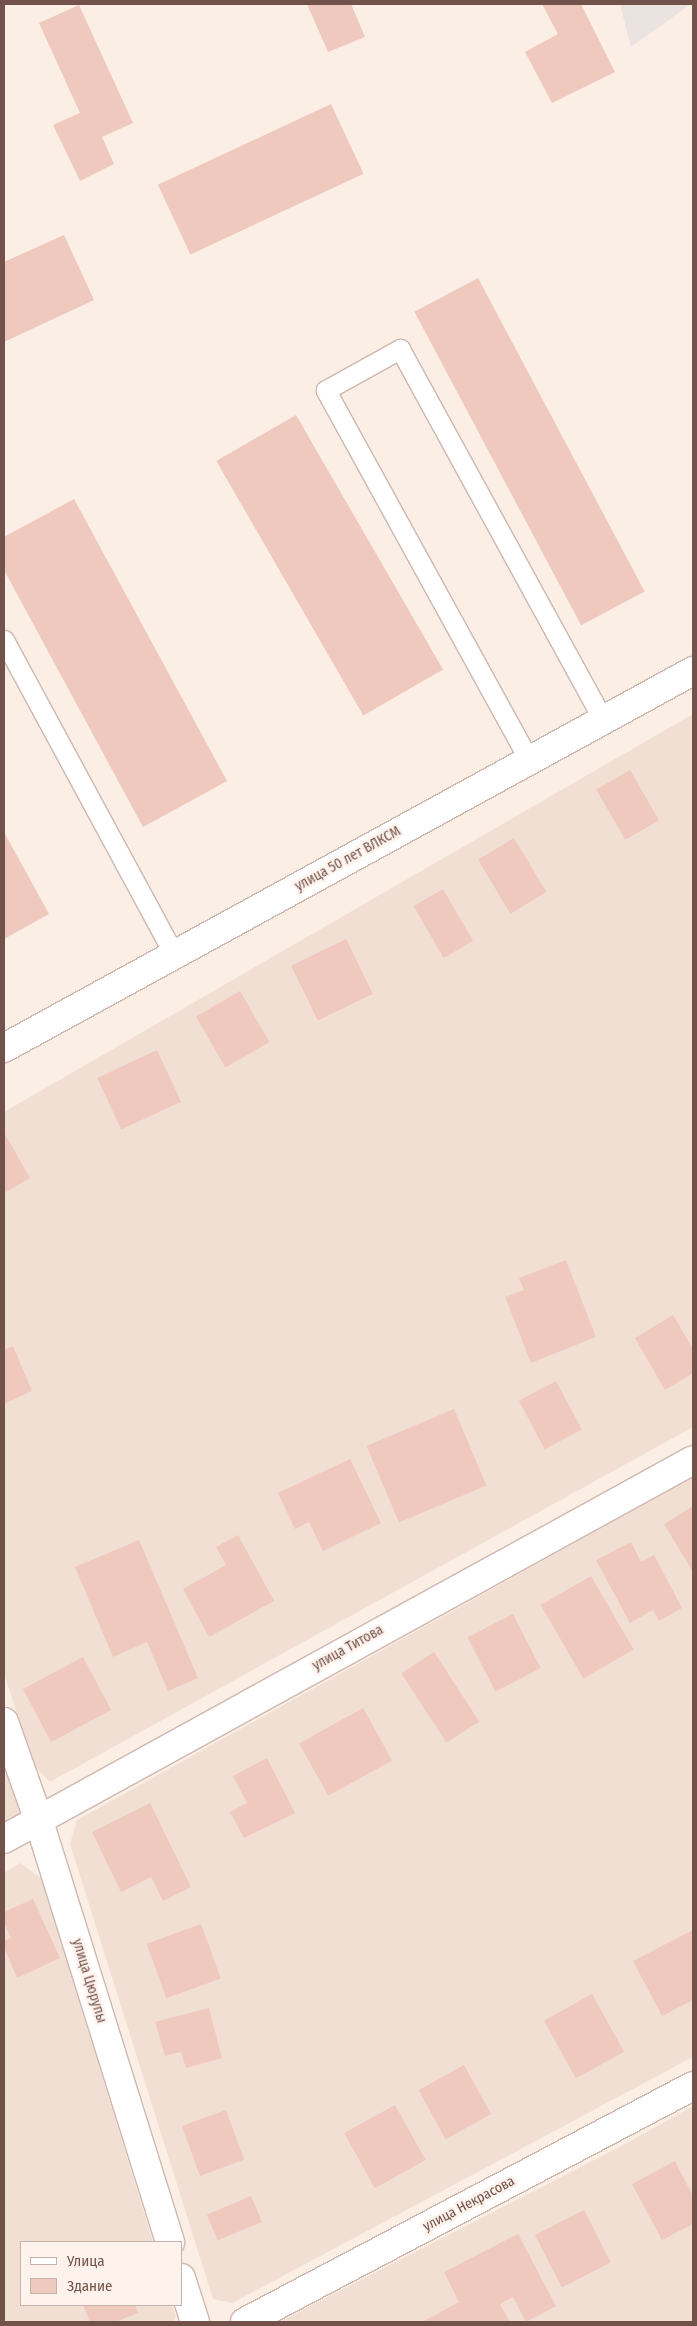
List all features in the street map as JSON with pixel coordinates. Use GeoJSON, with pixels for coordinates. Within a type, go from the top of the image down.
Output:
{"type":"FeatureCollection","features":[{"type":"Feature","properties":{"kind":"street","name":"улица 50 лет ВЛКСМ"},"geometry":{"type":"LineString","coordinates":[[4,1048],[693,671]]}},
{"type":"Feature","properties":{"kind":"street","name":"улица Титова"},"geometry":{"type":"LineString","coordinates":[[4,1838],[693,1460]]}},
{"type":"Feature","properties":{"kind":"street","name":"улица Цюрупы"},"geometry":{"type":"LineString","coordinates":[[4,1722],[38,1818],[170,2241]]}},
{"type":"Feature","properties":{"kind":"street","name":"улица Некрасова"},"geometry":{"type":"LineString","coordinates":[[246,2322],[693,2086]]}},
{"type":"Feature","properties":{"kind":"street"},"geometry":{"type":"LineString","coordinates":[[182,2281],[195,2322]]}},
{"type":"Feature","properties":{"kind":"lane"},"geometry":{"type":"LineString","coordinates":[[529,760],[326,390],[400,349],[603,720]]}},
{"type":"Feature","properties":{"kind":"lane"},"geometry":{"type":"LineString","coordinates":[[4,640],[174,955]]}},
{"type":"Feature","properties":{"kind":"shaded area"},"geometry":{"type":"Polygon","coordinates":[[[620,4],[691,4],[631,47],[620,4]]]}},
{"type":"Feature","properties":{"kind":"shaded area"},"geometry":{"type":"Polygon","coordinates":[[[693,714],[693,1427],[50,1782],[35,1767],[4,1674],[4,1112],[693,714]]]}},
{"type":"Feature","properties":{"kind":"shaded area"},"geometry":{"type":"Polygon","coordinates":[[[693,1477],[693,2057],[232,2303],[213,2299],[70,1844],[77,1820],[693,1477]]]}},
{"type":"Feature","properties":{"kind":"shaded area"},"geometry":{"type":"Polygon","coordinates":[[[4,1752],[25,1814],[4,1828],[4,1752]]]}},
{"type":"Feature","properties":{"kind":"shaded area"},"geometry":{"type":"Polygon","coordinates":[[[20,1863],[42,1879],[153,2241],[20,2241],[20,2306],[172,2306],[176,2317],[173,2322],[4,2322],[4,1873],[20,1863]]]}},
{"type":"Feature","properties":{"kind":"shaded area"},"geometry":{"type":"Polygon","coordinates":[[[693,2106],[693,2322],[279,2322],[625,2144],[693,2106]]]}},
{"type":"Feature","properties":{"kind":"building"},"geometry":{"type":"Polygon","coordinates":[[[307,4],[351,4],[365,37],[328,52],[307,4]]]}},
{"type":"Feature","properties":{"kind":"building"},"geometry":{"type":"Polygon","coordinates":[[[542,4],[581,4],[615,72],[552,103],[525,52],[558,34],[542,4]]]}},
{"type":"Feature","properties":{"kind":"building"},"geometry":{"type":"Polygon","coordinates":[[[79,5],[133,123],[102,137],[114,164],[80,181],[53,125],[80,113],[39,23],[79,5]]]}},
{"type":"Feature","properties":{"kind":"building"},"geometry":{"type":"Polygon","coordinates":[[[331,104],[364,174],[190,255],[158,185],[331,104]]]}},
{"type":"Feature","properties":{"kind":"building"},"geometry":{"type":"Polygon","coordinates":[[[64,235],[94,300],[4,342],[4,262],[64,235]]]}},
{"type":"Feature","properties":{"kind":"building"},"geometry":{"type":"Polygon","coordinates":[[[478,278],[645,591],[581,625],[414,312],[478,278]]]}},
{"type":"Feature","properties":{"kind":"building"},"geometry":{"type":"Polygon","coordinates":[[[296,415],[443,670],[363,716],[216,461],[296,415]]]}},
{"type":"Feature","properties":{"kind":"building"},"geometry":{"type":"Polygon","coordinates":[[[74,499],[227,781],[143,827],[4,570],[4,537],[74,499]]]}},
{"type":"Feature","properties":{"kind":"building"},"geometry":{"type":"Polygon","coordinates":[[[630,770],[659,820],[625,840],[596,790],[630,770]]]}},
{"type":"Feature","properties":{"kind":"building"},"geometry":{"type":"Polygon","coordinates":[[[4,832],[49,914],[4,939],[4,832]]]}},
{"type":"Feature","properties":{"kind":"building"},"geometry":{"type":"Polygon","coordinates":[[[514,838],[546,892],[510,914],[478,860],[514,838]]]}},
{"type":"Feature","properties":{"kind":"building"},"geometry":{"type":"Polygon","coordinates":[[[443,889],[473,941],[444,958],[414,906],[443,889]]]}},
{"type":"Feature","properties":{"kind":"building"},"geometry":{"type":"Polygon","coordinates":[[[346,939],[373,994],[318,1021],[291,966],[346,939]]]}},
{"type":"Feature","properties":{"kind":"building"},"geometry":{"type":"Polygon","coordinates":[[[240,991],[270,1042],[225,1068],[196,1016],[240,991]]]}},
{"type":"Feature","properties":{"kind":"building"},"geometry":{"type":"Polygon","coordinates":[[[157,1050],[181,1102],[121,1130],[97,1078],[157,1050]]]}},
{"type":"Feature","properties":{"kind":"building"},"geometry":{"type":"Polygon","coordinates":[[[4,1135],[30,1178],[4,1193],[4,1135]]]}},
{"type":"Feature","properties":{"kind":"building"},"geometry":{"type":"Polygon","coordinates":[[[566,1260],[596,1337],[531,1363],[505,1297],[524,1290],[519,1278],[566,1260]]]}},
{"type":"Feature","properties":{"kind":"building"},"geometry":{"type":"Polygon","coordinates":[[[673,1315],[693,1349],[693,1373],[665,1390],[635,1338],[673,1315]]]}},
{"type":"Feature","properties":{"kind":"building"},"geometry":{"type":"Polygon","coordinates":[[[13,1346],[32,1391],[4,1404],[4,1350],[13,1346]]]}},
{"type":"Feature","properties":{"kind":"building"},"geometry":{"type":"Polygon","coordinates":[[[556,1381],[582,1430],[545,1449],[519,1401],[556,1381]]]}},
{"type":"Feature","properties":{"kind":"building"},"geometry":{"type":"Polygon","coordinates":[[[454,1409],[486,1485],[399,1523],[367,1446],[454,1409]]]}},
{"type":"Feature","properties":{"kind":"building"},"geometry":{"type":"Polygon","coordinates":[[[350,1459],[381,1523],[323,1551],[309,1522],[295,1529],[278,1493],[350,1459]]]}},
{"type":"Feature","properties":{"kind":"building"},"geometry":{"type":"Polygon","coordinates":[[[693,1506],[693,1572],[664,1524],[693,1506]]]}},
{"type":"Feature","properties":{"kind":"building"},"geometry":{"type":"Polygon","coordinates":[[[238,1535],[274,1601],[209,1637],[183,1589],[226,1565],[216,1547],[238,1535]]]}},
{"type":"Feature","properties":{"kind":"building"},"geometry":{"type":"Polygon","coordinates":[[[139,1540],[198,1678],[168,1691],[147,1642],[113,1657],[75,1567],[139,1540]]]}},
{"type":"Feature","properties":{"kind":"building"},"geometry":{"type":"Polygon","coordinates":[[[631,1542],[641,1562],[654,1555],[682,1608],[659,1621],[653,1610],[630,1623],[596,1560],[631,1542]]]}},
{"type":"Feature","properties":{"kind":"building"},"geometry":{"type":"Polygon","coordinates":[[[591,1576],[634,1650],[583,1679],[541,1605],[591,1576]]]}},
{"type":"Feature","properties":{"kind":"building"},"geometry":{"type":"Polygon","coordinates":[[[513,1614],[541,1668],[495,1692],[468,1637],[513,1614]]]}},
{"type":"Feature","properties":{"kind":"building"},"geometry":{"type":"Polygon","coordinates":[[[434,1652],[479,1722],[446,1743],[401,1673],[434,1652]]]}},
{"type":"Feature","properties":{"kind":"building"},"geometry":{"type":"Polygon","coordinates":[[[83,1657],[111,1710],[51,1742],[23,1689],[83,1657]]]}},
{"type":"Feature","properties":{"kind":"building"},"geometry":{"type":"Polygon","coordinates":[[[363,1708],[392,1760],[328,1796],[299,1743],[363,1708]]]}},
{"type":"Feature","properties":{"kind":"building"},"geometry":{"type":"Polygon","coordinates":[[[267,1758],[295,1813],[244,1838],[230,1812],[247,1803],[233,1776],[267,1758]]]}},
{"type":"Feature","properties":{"kind":"building"},"geometry":{"type":"Polygon","coordinates":[[[150,1803],[191,1887],[163,1901],[151,1877],[121,1892],[92,1832],[150,1803]]]}},
{"type":"Feature","properties":{"kind":"building"},"geometry":{"type":"Polygon","coordinates":[[[33,1899],[60,1958],[17,1978],[4,1947],[4,1941],[11,1938],[4,1922],[4,1912],[33,1899]]]}},
{"type":"Feature","properties":{"kind":"building"},"geometry":{"type":"Polygon","coordinates":[[[201,1924],[221,1979],[166,1998],[146,1944],[201,1924]]]}},
{"type":"Feature","properties":{"kind":"building"},"geometry":{"type":"Polygon","coordinates":[[[693,1930],[693,2000],[662,2016],[633,1961],[693,1930]]]}},
{"type":"Feature","properties":{"kind":"building"},"geometry":{"type":"Polygon","coordinates":[[[592,1994],[624,2052],[576,2078],[544,2021],[592,1994]]]}},
{"type":"Feature","properties":{"kind":"building"},"geometry":{"type":"Polygon","coordinates":[[[209,2008],[222,2058],[186,2068],[181,2052],[165,2056],[155,2022],[209,2008]]]}},
{"type":"Feature","properties":{"kind":"building"},"geometry":{"type":"Polygon","coordinates":[[[464,2065],[491,2114],[446,2139],[419,2090],[464,2065]]]}},
{"type":"Feature","properties":{"kind":"building"},"geometry":{"type":"Polygon","coordinates":[[[395,2105],[426,2160],[375,2188],[344,2133],[395,2105]]]}},
{"type":"Feature","properties":{"kind":"building"},"geometry":{"type":"Polygon","coordinates":[[[226,2110],[244,2160],[200,2176],[182,2126],[226,2110]]]}},
{"type":"Feature","properties":{"kind":"building"},"geometry":{"type":"Polygon","coordinates":[[[675,2161],[693,2196],[693,2224],[662,2240],[632,2184],[675,2161]]]}},
{"type":"Feature","properties":{"kind":"building"},"geometry":{"type":"Polygon","coordinates":[[[251,2196],[262,2222],[218,2241],[207,2215],[251,2196]]]}},
{"type":"Feature","properties":{"kind":"building"},"geometry":{"type":"Polygon","coordinates":[[[584,2210],[611,2263],[562,2288],[535,2235],[584,2210]]]}},
{"type":"Feature","properties":{"kind":"building"},"geometry":{"type":"Polygon","coordinates":[[[518,2234],[556,2306],[526,2322],[513,2297],[500,2304],[510,2322],[422,2322],[459,2302],[444,2272],[518,2234]]]}},
{"type":"Feature","properties":{"kind":"building"},"geometry":{"type":"Polygon","coordinates":[[[83,2306],[135,2306],[138,2313],[115,2322],[90,2322],[83,2306]]]}}]}
